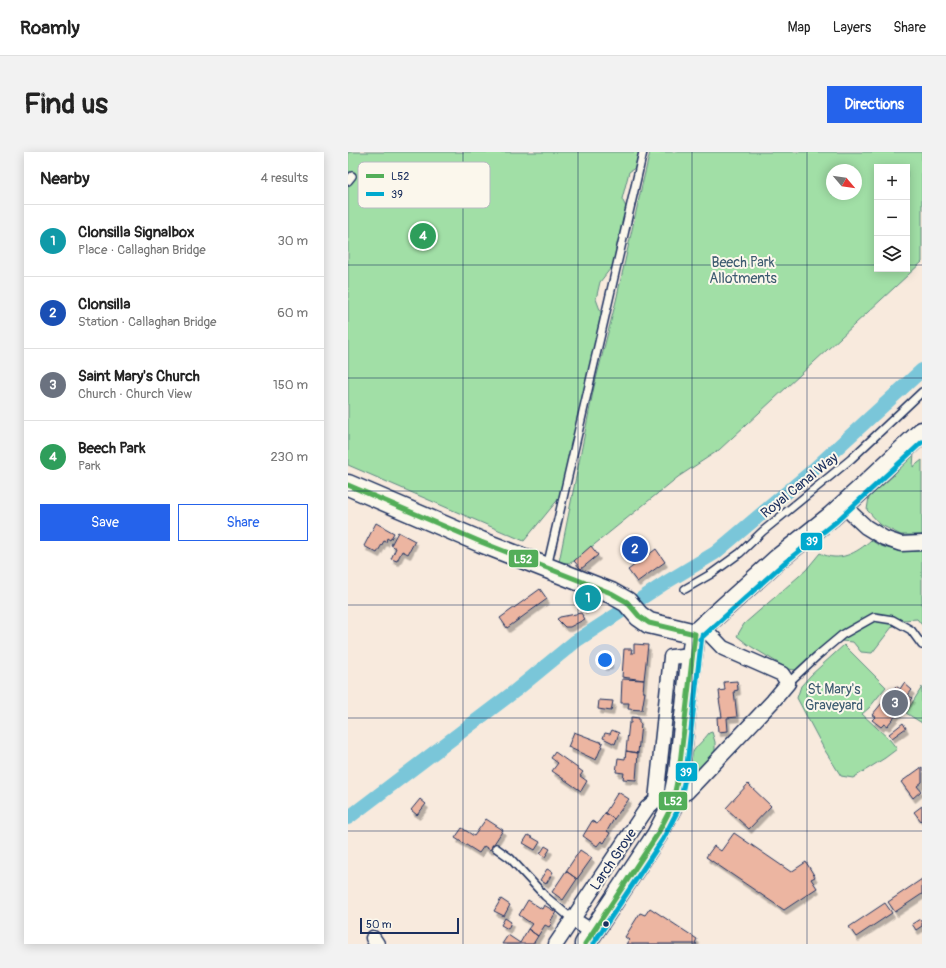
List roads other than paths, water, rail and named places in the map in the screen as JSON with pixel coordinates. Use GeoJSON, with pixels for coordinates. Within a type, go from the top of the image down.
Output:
{"type":"FeatureCollection","features":[{"type":"Feature","properties":{"kind":"main road"},"geometry":{"type":"LineString","coordinates":[[589,938],[657,835],[679,772],[675,716],[699,630],[778,559],[846,503],[922,432]]}},
{"type":"Feature","properties":{"kind":"main road"},"geometry":{"type":"LineString","coordinates":[[348,485],[480,542],[622,598],[639,616],[649,623],[699,630]]}},
{"type":"Feature","properties":{"kind":"street"},"geometry":{"type":"LineString","coordinates":[[846,503],[852,514],[866,527],[884,538],[901,544],[922,543]]}},
{"type":"Feature","properties":{"kind":"street"},"geometry":{"type":"LineString","coordinates":[[668,800],[687,792],[773,701],[788,683],[782,674],[723,648],[699,630]]}},
{"type":"Feature","properties":{"kind":"street","name":"Larch Grove"},"geometry":{"type":"LineString","coordinates":[[556,944],[647,808],[668,800]]}},
{"type":"Feature","properties":{"kind":"street"},"geometry":{"type":"LineString","coordinates":[[572,919],[589,938]]}},
{"type":"Feature","properties":{"kind":"lane"},"geometry":{"type":"LineString","coordinates":[[547,568],[643,152]]}},
{"type":"Feature","properties":{"kind":"lane","name":"Royal Canal Way"},"geometry":{"type":"LineString","coordinates":[[685,590],[711,574],[740,553],[763,531],[851,459],[922,392]]}},
{"type":"Feature","properties":{"kind":"lane"},"geometry":{"type":"LineString","coordinates":[[788,683],[842,635],[874,618],[893,620],[911,630],[922,645]]}},
{"type":"Feature","properties":{"kind":"lane"},"geometry":{"type":"LineString","coordinates":[[496,848],[510,858],[545,896],[572,919]]}},
{"type":"Feature","properties":{"kind":"waterway"},"geometry":{"type":"LineString","coordinates":[[348,818],[515,691],[576,641],[665,583],[715,553],[812,471],[922,370]]}},
{"type":"Feature","properties":{"kind":"place","name":"Beech Park"},"geometry":{"type":"Point","coordinates":[423,236]}},
{"type":"Feature","properties":{"kind":"place","name":"Clonsilla"},"geometry":{"type":"Point","coordinates":[635,549]}},
{"type":"Feature","properties":{"kind":"place","name":"Clonsilla Signalbox"},"geometry":{"type":"Point","coordinates":[588,598]}},
{"type":"Feature","properties":{"kind":"place","name":"Saint Mary's Church"},"geometry":{"type":"Point","coordinates":[895,703]}},
{"type":"Feature","properties":{"kind":"park label","name":"Beech Park Allotments"},"geometry":{"type":"Point","coordinates":[743,270]}},
{"type":"Feature","properties":{"kind":"park label","name":"St Mary's Graveyard"},"geometry":{"type":"Point","coordinates":[834,698]}}]}
